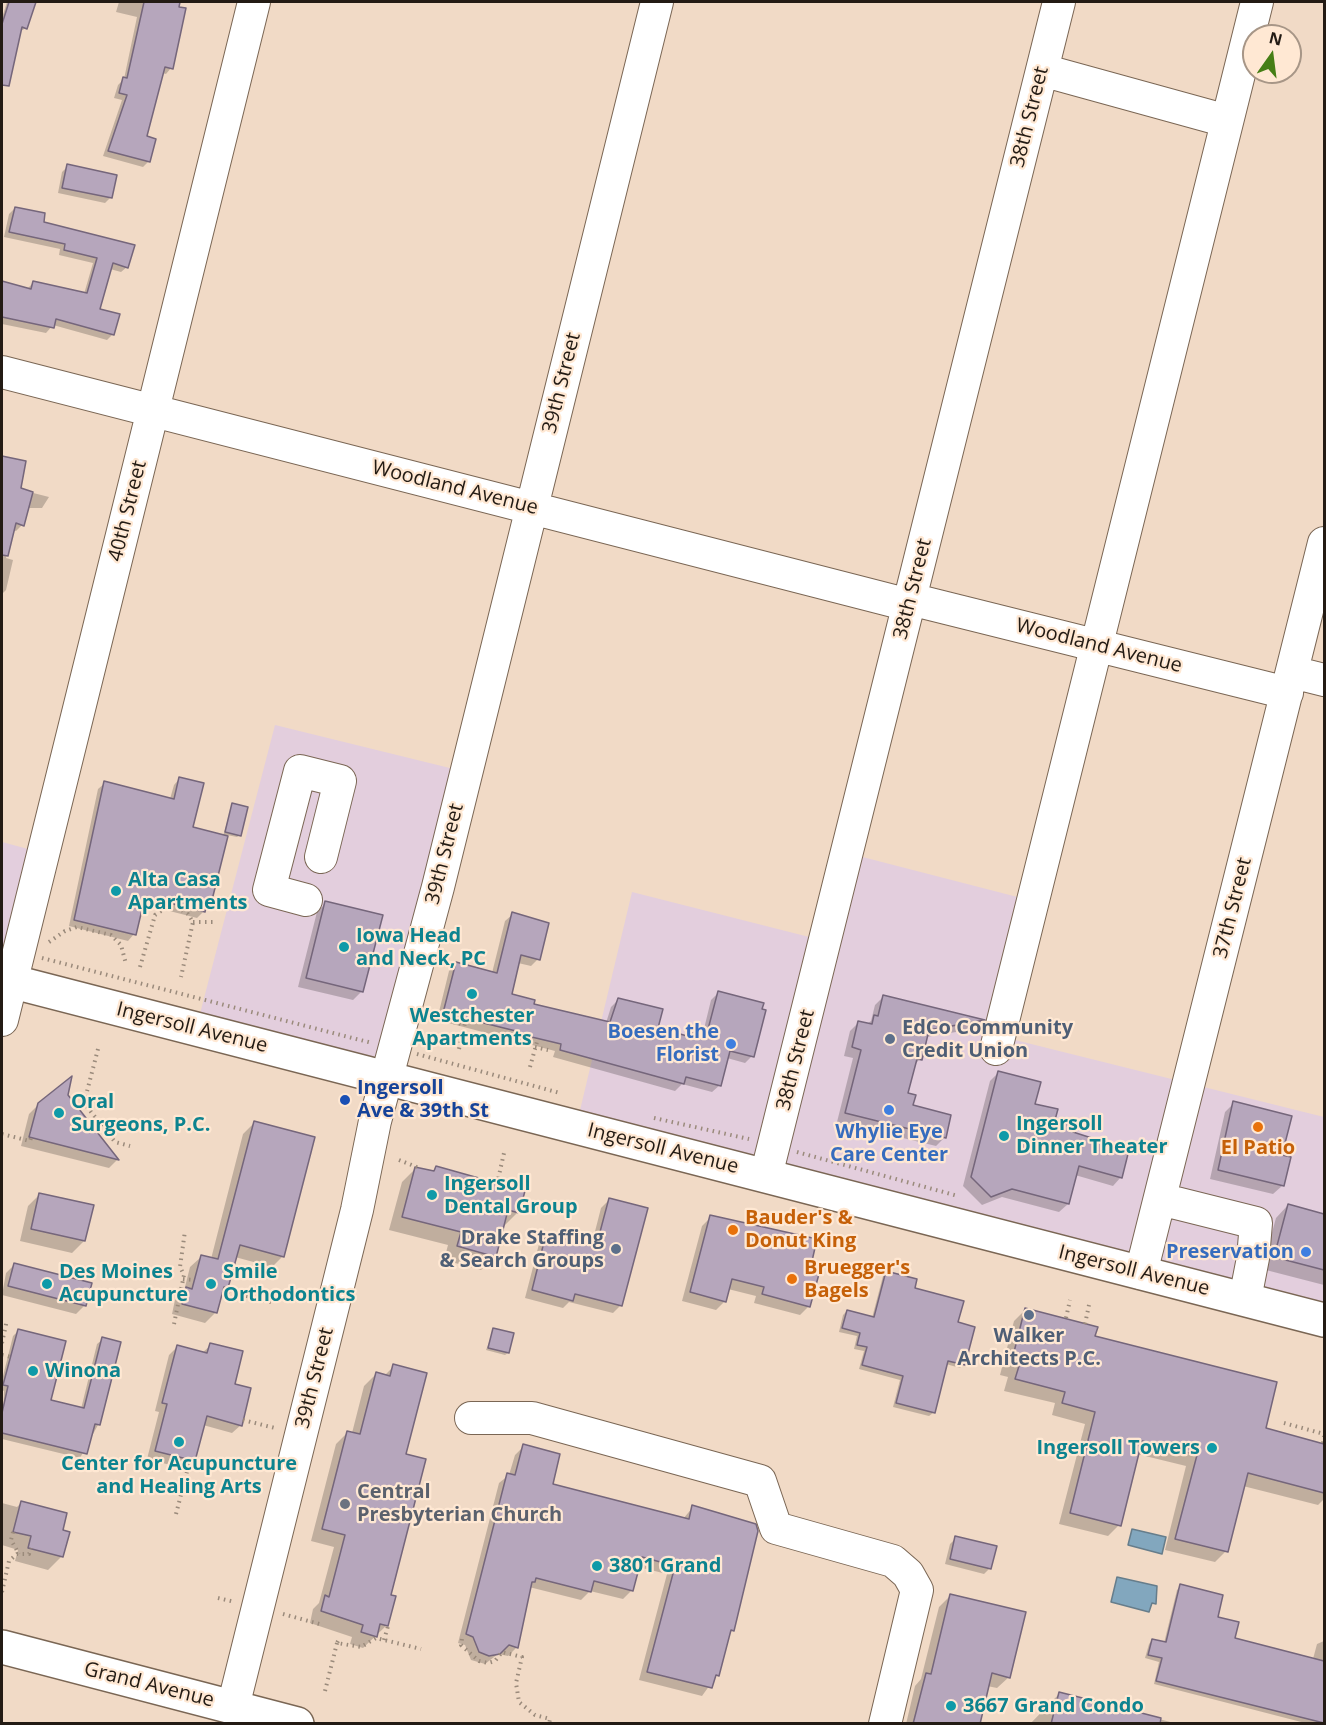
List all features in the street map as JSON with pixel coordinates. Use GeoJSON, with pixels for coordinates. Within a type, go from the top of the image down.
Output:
{"type":"FeatureCollection","features":[{"type":"Feature","properties":{"kind":"main road","name":"Ingersoll Avenue"},"geometry":{"type":"LineString","coordinates":[[6,980],[1324,1320]]}},
{"type":"Feature","properties":{"kind":"main road","name":"Grand Avenue"},"geometry":{"type":"LineString","coordinates":[[2,1647],[297,1724]]}},
{"type":"Feature","properties":{"kind":"street","name":"40th Street"},"geometry":{"type":"LineString","coordinates":[[2,1020],[6,980],[153,411],[254,2]]}},
{"type":"Feature","properties":{"kind":"street","name":"39th Street"},"geometry":{"type":"LineString","coordinates":[[232,1707],[357,1210],[386,1078],[428,924],[657,2]]}},
{"type":"Feature","properties":{"kind":"street","name":"38th Street"},"geometry":{"type":"LineString","coordinates":[[766,1176],[1059,2]]}},
{"type":"Feature","properties":{"kind":"street"},"geometry":{"type":"LineString","coordinates":[[996,1049],[1257,2]]}},
{"type":"Feature","properties":{"kind":"street"},"geometry":{"type":"LineString","coordinates":[[1042,70],[1227,121]]}},
{"type":"Feature","properties":{"kind":"street","name":"Woodland Avenue"},"geometry":{"type":"LineString","coordinates":[[2,372],[909,602],[1096,645],[1290,683],[1324,680]]}},
{"type":"Feature","properties":{"kind":"street","name":"37th Street"},"geometry":{"type":"LineString","coordinates":[[1141,1273],[1324,543]]}},
{"type":"Feature","properties":{"kind":"street"},"geometry":{"type":"LineString","coordinates":[[306,900],[269,890],[300,771],[340,781],[321,857]]}},
{"type":"Feature","properties":{"kind":"street"},"geometry":{"type":"LineString","coordinates":[[1160,1199],[1256,1223],[1253,1258],[1245,1299]]}},
{"type":"Feature","properties":{"kind":"street"},"geometry":{"type":"LineString","coordinates":[[471,1418],[532,1418],[760,1481],[776,1528],[892,1560],[908,1574],[917,1590],[885,1724]]}},
{"type":"Feature","properties":{"kind":"path"},"geometry":{"type":"LineString","coordinates":[[140,967],[150,925],[158,911],[178,908],[188,914],[193,922],[181,977]]}},
{"type":"Feature","properties":{"kind":"path"},"geometry":{"type":"LineString","coordinates":[[193,922],[213,922]]}},
{"type":"Feature","properties":{"kind":"path"},"geometry":{"type":"LineString","coordinates":[[46,944],[65,931],[77,927],[105,930],[120,942],[126,964]]}},
{"type":"Feature","properties":{"kind":"path"},"geometry":{"type":"LineString","coordinates":[[34,955],[378,1045]]}},
{"type":"Feature","properties":{"kind":"path"},"geometry":{"type":"LineString","coordinates":[[430,1016],[465,1025]]}},
{"type":"Feature","properties":{"kind":"path"},"geometry":{"type":"LineString","coordinates":[[459,1049],[466,1018]]}},
{"type":"Feature","properties":{"kind":"path"},"geometry":{"type":"LineString","coordinates":[[530,1068],[538,1038]]}},
{"type":"Feature","properties":{"kind":"path"},"geometry":{"type":"LineString","coordinates":[[536,1047],[548,1050]]}},
{"type":"Feature","properties":{"kind":"path"},"geometry":{"type":"LineString","coordinates":[[98,1049],[84,1103],[115,1142],[130,1146]]}},
{"type":"Feature","properties":{"kind":"path"},"geometry":{"type":"LineString","coordinates":[[413,1053],[540,1086],[566,1096]]}},
{"type":"Feature","properties":{"kind":"path"},"geometry":{"type":"LineString","coordinates":[[643,1116],[683,1122],[758,1141]]}},
{"type":"Feature","properties":{"kind":"path"},"geometry":{"type":"LineString","coordinates":[[90,1124],[96,1119]]}},
{"type":"Feature","properties":{"kind":"path"},"geometry":{"type":"LineString","coordinates":[[2,1134],[30,1141],[31,1138]]}},
{"type":"Feature","properties":{"kind":"path"},"geometry":{"type":"LineString","coordinates":[[786,1149],[959,1196]]}},
{"type":"Feature","properties":{"kind":"path"},"geometry":{"type":"LineString","coordinates":[[497,1184],[504,1153]]}},
{"type":"Feature","properties":{"kind":"path"},"geometry":{"type":"LineString","coordinates":[[399,1160],[419,1168]]}},
{"type":"Feature","properties":{"kind":"path"},"geometry":{"type":"LineString","coordinates":[[174,1324],[183,1279],[180,1267],[185,1231]]}},
{"type":"Feature","properties":{"kind":"path"},"geometry":{"type":"LineString","coordinates":[[183,1279],[194,1280]]}},
{"type":"Feature","properties":{"kind":"path"},"geometry":{"type":"LineString","coordinates":[[223,1290],[271,1302]]}},
{"type":"Feature","properties":{"kind":"path"},"geometry":{"type":"LineString","coordinates":[[1066,1318],[1070,1300]]}},
{"type":"Feature","properties":{"kind":"path"},"geometry":{"type":"LineString","coordinates":[[1085,1324],[1089,1305]]}},
{"type":"Feature","properties":{"kind":"path"},"geometry":{"type":"LineString","coordinates":[[2,1343],[7,1320]]}},
{"type":"Feature","properties":{"kind":"path"},"geometry":{"type":"LineString","coordinates":[[2,1354],[10,1357]]}},
{"type":"Feature","properties":{"kind":"path"},"geometry":{"type":"LineString","coordinates":[[243,1420],[274,1428]]}},
{"type":"Feature","properties":{"kind":"path"},"geometry":{"type":"LineString","coordinates":[[1284,1424],[1324,1435],[1323,1443]]}},
{"type":"Feature","properties":{"kind":"path"},"geometry":{"type":"LineString","coordinates":[[176,1514],[190,1460]]}},
{"type":"Feature","properties":{"kind":"path"},"geometry":{"type":"LineString","coordinates":[[13,1532],[11,1540],[19,1554]]}},
{"type":"Feature","properties":{"kind":"path"},"geometry":{"type":"LineString","coordinates":[[2,1592],[9,1561],[19,1554],[29,1554],[31,1548]]}},
{"type":"Feature","properties":{"kind":"path"},"geometry":{"type":"LineString","coordinates":[[257,1608],[323,1625]]}},
{"type":"Feature","properties":{"kind":"path"},"geometry":{"type":"LineString","coordinates":[[384,1640],[388,1626]]}},
{"type":"Feature","properties":{"kind":"path"},"geometry":{"type":"LineString","coordinates":[[325,1691],[337,1642],[361,1647],[376,1638],[421,1649]]}},
{"type":"Feature","properties":{"kind":"path"},"geometry":{"type":"LineString","coordinates":[[462,1639],[461,1645],[479,1661],[488,1663],[495,1661],[502,1652],[522,1657],[516,1683],[519,1702],[535,1715],[550,1719],[549,1724]]}},
{"type":"Feature","properties":{"kind":"shaded area"},"geometry":{"type":"Polygon","coordinates":[[[275,725],[466,772],[386,1078],[196,1029],[275,725]]]}},
{"type":"Feature","properties":{"kind":"shaded area"},"geometry":{"type":"Polygon","coordinates":[[[2,842],[43,853],[2,979],[2,842]]]}},
{"type":"Feature","properties":{"kind":"shaded area"},"geometry":{"type":"Polygon","coordinates":[[[847,853],[1033,901],[999,1036],[1324,1117],[1324,1320],[576,1127],[632,892],[825,941],[847,853]]]}},
{"type":"Feature","properties":{"kind":"water"},"geometry":{"type":"Polygon","coordinates":[[[1132,1529],[1166,1537],[1162,1554],[1128,1545],[1132,1529]]]}},
{"type":"Feature","properties":{"kind":"water"},"geometry":{"type":"Polygon","coordinates":[[[1117,1577],[1157,1586],[1156,1604],[1152,1603],[1149,1612],[1111,1602],[1117,1577]]]}},
{"type":"Feature","properties":{"kind":"building"},"geometry":{"type":"Polygon","coordinates":[[[9,2],[36,2],[27,29],[22,27],[9,86],[2,85],[2,24],[9,2]]]}},
{"type":"Feature","properties":{"kind":"building"},"geometry":{"type":"Polygon","coordinates":[[[144,2],[180,2],[179,7],[186,8],[173,69],[165,67],[147,136],[156,139],[150,162],[108,151],[127,95],[119,93],[123,77],[127,78],[144,2]]]}},
{"type":"Feature","properties":{"kind":"building"},"geometry":{"type":"Polygon","coordinates":[[[67,164],[117,175],[112,198],[62,188],[67,164]]]}},
{"type":"Feature","properties":{"kind":"building"},"geometry":{"type":"Polygon","coordinates":[[[15,207],[45,213],[44,222],[135,245],[128,268],[113,263],[100,309],[120,314],[114,335],[56,319],[54,328],[2,317],[2,281],[31,289],[33,281],[87,293],[97,258],[64,250],[65,244],[9,232],[15,207]]]}},
{"type":"Feature","properties":{"kind":"building"},"geometry":{"type":"Polygon","coordinates":[[[2,456],[26,461],[21,488],[33,492],[24,526],[16,523],[8,556],[2,555],[2,456]]]}},
{"type":"Feature","properties":{"kind":"building"},"geometry":{"type":"Polygon","coordinates":[[[179,777],[204,783],[193,827],[228,836],[212,900],[208,899],[205,912],[145,897],[136,935],[74,920],[104,781],[174,799],[179,777]]]}},
{"type":"Feature","properties":{"kind":"building"},"geometry":{"type":"Polygon","coordinates":[[[232,803],[248,807],[241,836],[225,832],[232,803]]]}},
{"type":"Feature","properties":{"kind":"building","name":"Iowa Head and Neck, PC"},"geometry":{"type":"Polygon","coordinates":[[[325,901],[383,915],[363,992],[306,978],[325,901]]]}},
{"type":"Feature","properties":{"kind":"building"},"geometry":{"type":"Polygon","coordinates":[[[512,912],[549,923],[540,960],[521,955],[512,994],[535,1000],[534,1004],[610,1022],[618,998],[663,1009],[658,1028],[691,1037],[692,1033],[706,1037],[718,991],[764,1003],[762,1009],[766,1010],[754,1057],[730,1051],[721,1086],[686,1077],[684,1084],[560,1050],[561,1044],[443,1013],[456,962],[497,973],[512,912]]]}},
{"type":"Feature","properties":{"kind":"building"},"geometry":{"type":"Polygon","coordinates":[[[883,995],[985,1020],[929,1030],[922,1060],[917,1059],[908,1093],[916,1095],[913,1105],[951,1115],[946,1138],[845,1113],[861,1050],[852,1047],[858,1021],[872,1024],[874,1015],[878,1016],[883,995]]]}},
{"type":"Feature","properties":{"kind":"building"},"geometry":{"type":"Polygon","coordinates":[[[998,1071],[1041,1082],[1035,1104],[1058,1109],[1055,1120],[1075,1125],[1073,1132],[1129,1150],[1122,1178],[1079,1166],[1069,1204],[1012,1189],[991,1197],[971,1177],[998,1071]]]}},
{"type":"Feature","properties":{"kind":"building","name":"Oral Surgeons, P.C."},"geometry":{"type":"Polygon","coordinates":[[[72,1076],[68,1095],[119,1160],[29,1137],[38,1103],[72,1076]]]}},
{"type":"Feature","properties":{"kind":"building"},"geometry":{"type":"Polygon","coordinates":[[[1233,1101],[1292,1116],[1282,1155],[1291,1157],[1284,1186],[1218,1170],[1233,1101]]]}},
{"type":"Feature","properties":{"kind":"building"},"geometry":{"type":"Polygon","coordinates":[[[254,1121],[315,1137],[284,1257],[240,1245],[228,1288],[224,1287],[217,1313],[182,1304],[186,1287],[192,1289],[201,1255],[218,1259],[254,1121]]]}},
{"type":"Feature","properties":{"kind":"building"},"geometry":{"type":"Polygon","coordinates":[[[436,1166],[525,1191],[519,1213],[508,1210],[496,1257],[457,1246],[461,1232],[402,1217],[415,1167],[434,1171],[436,1166]]]}},
{"type":"Feature","properties":{"kind":"building"},"geometry":{"type":"Polygon","coordinates":[[[39,1193],[94,1205],[85,1241],[31,1229],[39,1193]]]}},
{"type":"Feature","properties":{"kind":"building"},"geometry":{"type":"Polygon","coordinates":[[[609,1198],[648,1208],[622,1306],[575,1294],[573,1301],[532,1290],[546,1234],[596,1247],[609,1198]]]}},
{"type":"Feature","properties":{"kind":"building"},"geometry":{"type":"Polygon","coordinates":[[[1288,1204],[1324,1214],[1324,1270],[1274,1257],[1288,1204]]]}},
{"type":"Feature","properties":{"kind":"building"},"geometry":{"type":"Polygon","coordinates":[[[710,1215],[817,1239],[812,1261],[822,1263],[810,1307],[762,1294],[764,1287],[732,1279],[726,1302],[690,1292],[710,1215]]]}},
{"type":"Feature","properties":{"kind":"building","name":"Des Moines Acupuncture"},"geometry":{"type":"Polygon","coordinates":[[[14,1263],[92,1283],[86,1306],[8,1286],[14,1263]]]}},
{"type":"Feature","properties":{"kind":"building"},"geometry":{"type":"Polygon","coordinates":[[[886,1271],[917,1279],[915,1288],[964,1301],[958,1322],[975,1327],[965,1365],[948,1361],[935,1413],[896,1403],[903,1376],[862,1365],[867,1347],[857,1345],[860,1333],[842,1328],[847,1310],[874,1317],[886,1271]]]}},
{"type":"Feature","properties":{"kind":"building","name":"Ingersoll Towers"},"geometry":{"type":"Polygon","coordinates":[[[1025,1308],[1098,1327],[1095,1336],[1277,1382],[1266,1428],[1324,1444],[1324,1493],[1248,1473],[1228,1552],[1175,1539],[1197,1455],[1142,1441],[1121,1526],[1070,1513],[1095,1412],[1062,1403],[1065,1392],[1015,1379],[1019,1366],[1011,1364],[1025,1308]]]}},
{"type":"Feature","properties":{"kind":"building"},"geometry":{"type":"Polygon","coordinates":[[[493,1328],[514,1333],[509,1353],[488,1348],[493,1328]]]}},
{"type":"Feature","properties":{"kind":"building"},"geometry":{"type":"Polygon","coordinates":[[[18,1329],[66,1341],[51,1400],[84,1408],[102,1337],[121,1342],[100,1425],[95,1424],[87,1454],[2,1433],[2,1413],[8,1386],[3,1385],[18,1329]]]}},
{"type":"Feature","properties":{"kind":"building"},"geometry":{"type":"Polygon","coordinates":[[[210,1343],[243,1351],[235,1384],[251,1388],[242,1426],[207,1416],[195,1461],[155,1451],[167,1404],[162,1403],[177,1345],[207,1353],[210,1343]]]}},
{"type":"Feature","properties":{"kind":"building","name":"Central Presbyterian Church"},"geometry":{"type":"Polygon","coordinates":[[[393,1364],[427,1373],[406,1454],[426,1459],[391,1595],[396,1596],[388,1626],[380,1624],[377,1637],[361,1632],[363,1625],[321,1611],[325,1595],[329,1597],[345,1535],[322,1529],[347,1431],[360,1434],[376,1372],[390,1376],[393,1364]]]}},
{"type":"Feature","properties":{"kind":"building","name":"3801 Grand"},"geometry":{"type":"Polygon","coordinates":[[[523,1444],[560,1454],[553,1484],[689,1519],[692,1505],[756,1524],[758,1531],[734,1631],[731,1630],[719,1676],[716,1675],[712,1688],[647,1672],[675,1566],[642,1557],[633,1591],[594,1581],[591,1592],[536,1578],[535,1582],[532,1582],[518,1648],[509,1645],[500,1654],[489,1656],[479,1652],[473,1637],[466,1634],[507,1473],[515,1475],[523,1444]]]}},
{"type":"Feature","properties":{"kind":"building"},"geometry":{"type":"Polygon","coordinates":[[[21,1501],[67,1513],[63,1530],[70,1532],[63,1557],[28,1548],[31,1536],[13,1532],[21,1501]]]}},
{"type":"Feature","properties":{"kind":"building"},"geometry":{"type":"Polygon","coordinates":[[[955,1536],[997,1546],[991,1569],[950,1559],[955,1536]]]}},
{"type":"Feature","properties":{"kind":"building"},"geometry":{"type":"Polygon","coordinates":[[[1180,1584],[1223,1595],[1218,1617],[1239,1622],[1235,1638],[1324,1661],[1324,1723],[1156,1681],[1162,1658],[1148,1655],[1152,1639],[1166,1642],[1180,1584]]]}},
{"type":"Feature","properties":{"kind":"building"},"geometry":{"type":"Polygon","coordinates":[[[950,1594],[1026,1612],[1010,1678],[992,1673],[980,1724],[913,1724],[926,1673],[931,1674],[950,1594]]]}},
{"type":"Feature","properties":{"kind":"building"},"geometry":{"type":"Polygon","coordinates":[[[1059,1692],[1161,1718],[1160,1724],[1051,1724],[1059,1692]]]}},
{"type":"Feature","properties":{"kind":"place","name":"Alta Casa Apartments"},"geometry":{"type":"Point","coordinates":[116,891]}},
{"type":"Feature","properties":{"kind":"place","name":"Iowa Head and Neck, PC"},"geometry":{"type":"Point","coordinates":[344,947]}},
{"type":"Feature","properties":{"kind":"place","name":"Westchester Apartments"},"geometry":{"type":"Point","coordinates":[472,994]}},
{"type":"Feature","properties":{"kind":"place","name":"EdCo Community Credit Union"},"geometry":{"type":"Point","coordinates":[890,1039]}},
{"type":"Feature","properties":{"kind":"place","name":"Boesen the Florist"},"geometry":{"type":"Point","coordinates":[731,1044]}},
{"type":"Feature","properties":{"kind":"place","name":"Ingersoll Ave & 39th St"},"geometry":{"type":"Point","coordinates":[345,1100]}},
{"type":"Feature","properties":{"kind":"place","name":"Whylie Eye Care Center"},"geometry":{"type":"Point","coordinates":[889,1110]}},
{"type":"Feature","properties":{"kind":"place","name":"Oral Surgeons, P.C."},"geometry":{"type":"Point","coordinates":[59,1113]}},
{"type":"Feature","properties":{"kind":"place","name":"El Patio"},"geometry":{"type":"Point","coordinates":[1258,1127]}},
{"type":"Feature","properties":{"kind":"place","name":"Ingersoll Dinner Theater"},"geometry":{"type":"Point","coordinates":[1004,1136]}},
{"type":"Feature","properties":{"kind":"place","name":"Ingersoll Dental Group"},"geometry":{"type":"Point","coordinates":[432,1195]}},
{"type":"Feature","properties":{"kind":"place","name":"Bauder's & Donut King"},"geometry":{"type":"Point","coordinates":[733,1230]}},
{"type":"Feature","properties":{"kind":"place","name":"Drake Staffing & Search Groups"},"geometry":{"type":"Point","coordinates":[616,1249]}},
{"type":"Feature","properties":{"kind":"place","name":"Preservation"},"geometry":{"type":"Point","coordinates":[1306,1252]}},
{"type":"Feature","properties":{"kind":"place","name":"Bruegger's Bagels"},"geometry":{"type":"Point","coordinates":[792,1279]}},
{"type":"Feature","properties":{"kind":"place","name":"Des Moines Acupuncture"},"geometry":{"type":"Point","coordinates":[47,1284]}},
{"type":"Feature","properties":{"kind":"place","name":"Smile Orthodontics"},"geometry":{"type":"Point","coordinates":[211,1284]}},
{"type":"Feature","properties":{"kind":"place","name":"Walker Architects P.C."},"geometry":{"type":"Point","coordinates":[1029,1315]}},
{"type":"Feature","properties":{"kind":"place","name":"Winona"},"geometry":{"type":"Point","coordinates":[33,1371]}},
{"type":"Feature","properties":{"kind":"place","name":"Center for Acupuncture and Healing Arts"},"geometry":{"type":"Point","coordinates":[179,1442]}},
{"type":"Feature","properties":{"kind":"place","name":"Ingersoll Towers"},"geometry":{"type":"Point","coordinates":[1212,1448]}},
{"type":"Feature","properties":{"kind":"place","name":"Central Presbyterian Church"},"geometry":{"type":"Point","coordinates":[345,1504]}},
{"type":"Feature","properties":{"kind":"place","name":"3801 Grand"},"geometry":{"type":"Point","coordinates":[597,1566]}},
{"type":"Feature","properties":{"kind":"place","name":"3667 Grand Condo"},"geometry":{"type":"Point","coordinates":[951,1706]}}]}
